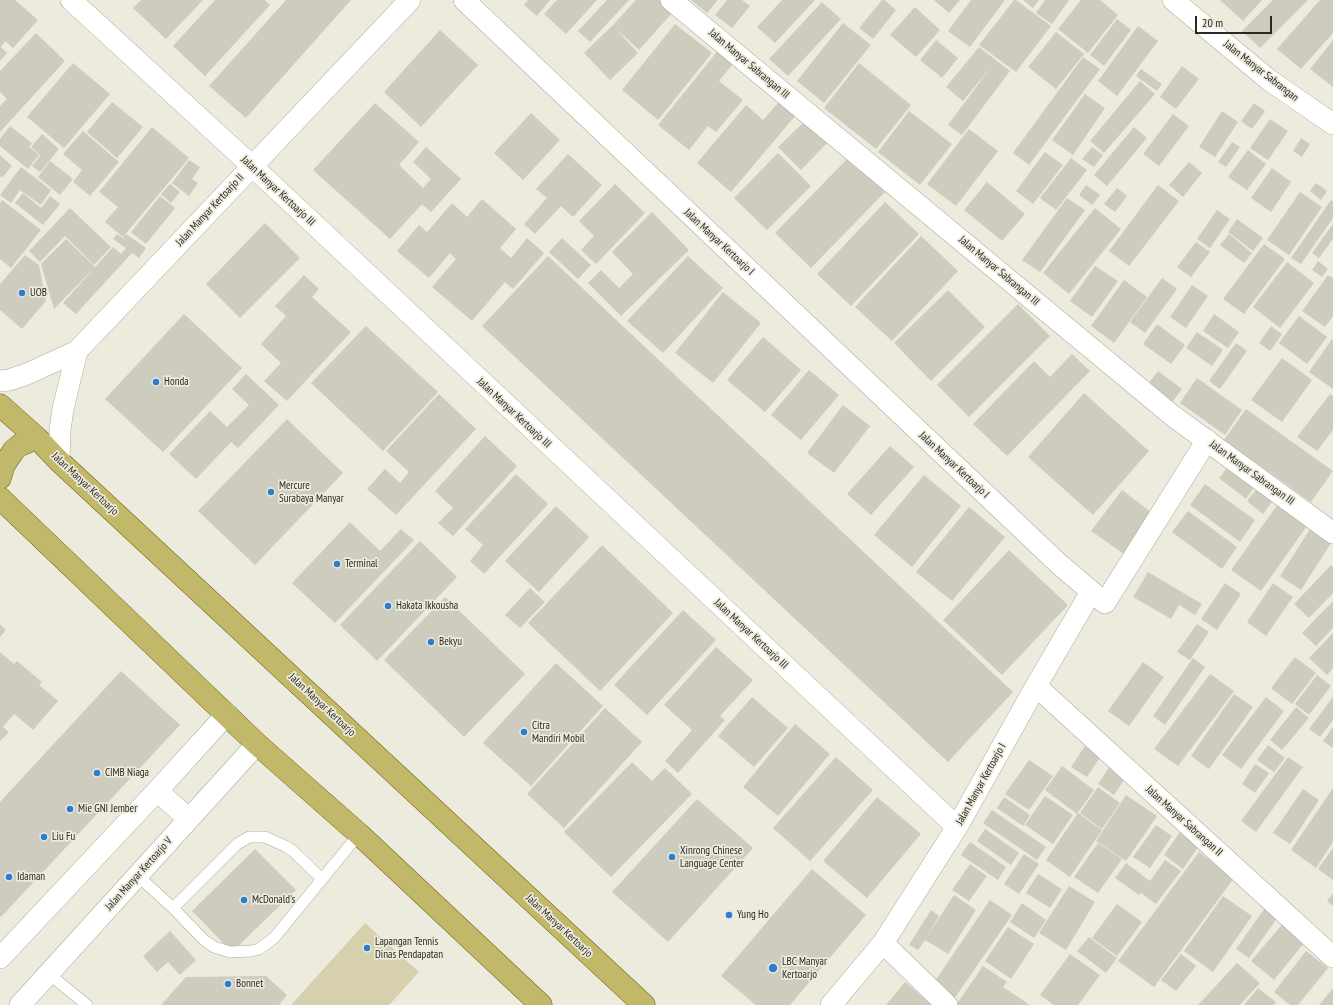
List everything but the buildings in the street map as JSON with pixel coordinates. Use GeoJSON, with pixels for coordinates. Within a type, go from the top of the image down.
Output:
{"type":"FeatureCollection","features":[{"type":"Feature","properties":{"kind":"main road","name":"Jalan Manyar Kertoarjo"},"geometry":{"type":"LineString","coordinates":[[0,405],[644,1005]]}},
{"type":"Feature","properties":{"kind":"main road"},"geometry":{"type":"LineString","coordinates":[[0,478],[4,465],[14,450],[20,445],[37,438]]}},
{"type":"Feature","properties":{"kind":"main road"},"geometry":{"type":"LineString","coordinates":[[0,498],[257,744],[359,834],[540,1005]]}},
{"type":"Feature","properties":{"kind":"street","name":"Jalan Manyar Kertoarjo III"},"geometry":{"type":"LineString","coordinates":[[71,0],[252,166],[957,827]]}},
{"type":"Feature","properties":{"kind":"street","name":"Jalan Manyar Kertoarjo II"},"geometry":{"type":"LineString","coordinates":[[0,381],[9,380],[27,374],[77,351],[410,0]]}},
{"type":"Feature","properties":{"kind":"street","name":"Jalan Manyar Kertoarjo I"},"geometry":{"type":"LineString","coordinates":[[464,0],[1058,564],[1091,592],[1036,686],[957,827],[883,943],[831,1005]]}},
{"type":"Feature","properties":{"kind":"street","name":"Jalan Manyar Sabrangan III"},"geometry":{"type":"LineString","coordinates":[[671,0],[1173,416],[1333,533]]}},
{"type":"Feature","properties":{"kind":"street","name":"Jalan Manyar Sabrangan"},"geometry":{"type":"LineString","coordinates":[[1173,0],[1269,80],[1333,124]]}},
{"type":"Feature","properties":{"kind":"street","name":"Jalan Manyar Kertoarjo II"},"geometry":{"type":"LineString","coordinates":[[59,461],[60,430],[63,409],[77,351]]}},
{"type":"Feature","properties":{"kind":"street"},"geometry":{"type":"LineString","coordinates":[[1091,592],[1105,604],[1207,440]]}},
{"type":"Feature","properties":{"kind":"street","name":"Jalan Manyar Sabrangan II"},"geometry":{"type":"LineString","coordinates":[[1036,686],[1333,956]]}},
{"type":"Feature","properties":{"kind":"street"},"geometry":{"type":"LineString","coordinates":[[1,956],[157,791],[227,714]]}},
{"type":"Feature","properties":{"kind":"street","name":"Jalan Manyar Kertoarjo V"},"geometry":{"type":"LineString","coordinates":[[20,1005],[257,744]]}},
{"type":"Feature","properties":{"kind":"street"},"geometry":{"type":"LineString","coordinates":[[157,791],[189,819]]}},
{"type":"Feature","properties":{"kind":"street"},"geometry":{"type":"LineString","coordinates":[[883,943],[947,1005]]}},
{"type":"Feature","properties":{"kind":"lane"},"geometry":{"type":"LineString","coordinates":[[138,875],[204,940],[214,947],[230,952],[251,951],[259,949],[274,938],[359,834]]}},
{"type":"Feature","properties":{"kind":"lane"},"geometry":{"type":"LineString","coordinates":[[173,908],[237,844],[249,837],[265,837],[285,846],[322,879]]}},
{"type":"Feature","properties":{"kind":"lane"},"geometry":{"type":"LineString","coordinates":[[49,974],[87,1005]]}},
{"type":"Feature","properties":{"kind":"shaded area","name":"Lapangan Tennis Dinas Pendapatan"},"geometry":{"type":"Polygon","coordinates":[[[365,923],[419,972],[389,1005],[291,1005],[365,923]]]}},
{"type":"Feature","properties":{"kind":"place","name":"UOB"},"geometry":{"type":"Point","coordinates":[22,293]}},
{"type":"Feature","properties":{"kind":"place","name":"Honda"},"geometry":{"type":"Point","coordinates":[156,382]}},
{"type":"Feature","properties":{"kind":"place","name":"Mercure Surabaya Manyar"},"geometry":{"type":"Point","coordinates":[271,492]}},
{"type":"Feature","properties":{"kind":"place","name":"Terminal"},"geometry":{"type":"Point","coordinates":[337,564]}},
{"type":"Feature","properties":{"kind":"place","name":"Hakata Ikkousha"},"geometry":{"type":"Point","coordinates":[388,606]}},
{"type":"Feature","properties":{"kind":"place","name":"Bekyu"},"geometry":{"type":"Point","coordinates":[431,642]}},
{"type":"Feature","properties":{"kind":"place","name":"Citra Mandiri Mobil"},"geometry":{"type":"Point","coordinates":[524,732]}},
{"type":"Feature","properties":{"kind":"place","name":"CIMB Niaga"},"geometry":{"type":"Point","coordinates":[97,773]}},
{"type":"Feature","properties":{"kind":"place","name":"Mie GNI Jember"},"geometry":{"type":"Point","coordinates":[70,809]}},
{"type":"Feature","properties":{"kind":"place","name":"Liu Fu"},"geometry":{"type":"Point","coordinates":[44,837]}},
{"type":"Feature","properties":{"kind":"place","name":"Xinrong Chinese Language Center"},"geometry":{"type":"Point","coordinates":[672,857]}},
{"type":"Feature","properties":{"kind":"place","name":"Idaman"},"geometry":{"type":"Point","coordinates":[9,877]}},
{"type":"Feature","properties":{"kind":"place","name":"McDonald's"},"geometry":{"type":"Point","coordinates":[244,900]}},
{"type":"Feature","properties":{"kind":"place","name":"Yung Ho"},"geometry":{"type":"Point","coordinates":[729,915]}},
{"type":"Feature","properties":{"kind":"place","name":"Lapangan Tennis Dinas Pendapatan"},"geometry":{"type":"Point","coordinates":[367,948]}},
{"type":"Feature","properties":{"kind":"place","name":"LBC Manyar Kertoarjo"},"geometry":{"type":"Point","coordinates":[773,968]}},
{"type":"Feature","properties":{"kind":"place","name":"Bonnet"},"geometry":{"type":"Point","coordinates":[228,984]}}]}
